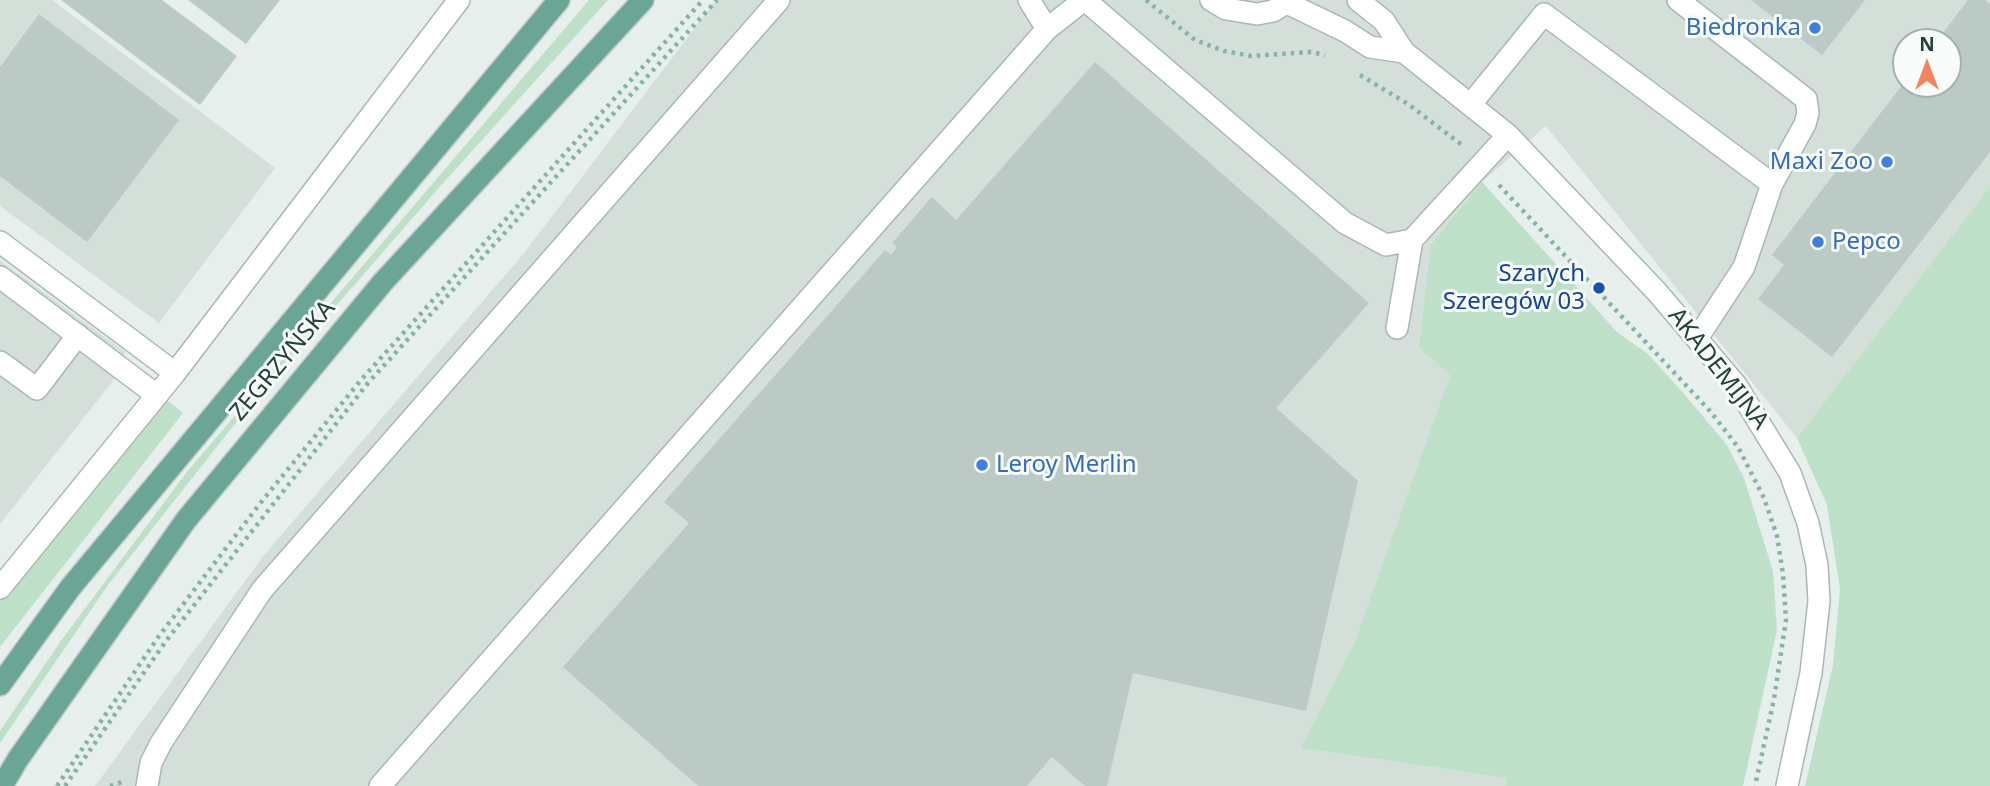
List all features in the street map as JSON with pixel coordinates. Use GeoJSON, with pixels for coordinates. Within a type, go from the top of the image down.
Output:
{"type":"FeatureCollection","features":[{"type":"Feature","properties":{"kind":"main road","name":"ZEGRZYŃSKA"},"geometry":{"type":"LineString","coordinates":[[0,685],[71,588],[559,0]]}},
{"type":"Feature","properties":{"kind":"main road","name":"ZEGRZYŃSKA"},"geometry":{"type":"LineString","coordinates":[[2,786],[18,759],[186,520],[383,282],[643,0]]}},
{"type":"Feature","properties":{"kind":"street"},"geometry":{"type":"LineString","coordinates":[[0,588],[155,394],[175,373],[459,0]]}},
{"type":"Feature","properties":{"kind":"street"},"geometry":{"type":"LineString","coordinates":[[147,786],[151,763],[161,743],[262,590],[779,0]]}},
{"type":"Feature","properties":{"kind":"street"},"geometry":{"type":"LineString","coordinates":[[1029,0],[1046,29]]}},
{"type":"Feature","properties":{"kind":"street"},"geometry":{"type":"LineString","coordinates":[[380,786],[1046,29],[1085,0],[1345,223],[1386,245],[1412,240]]}},
{"type":"Feature","properties":{"kind":"street"},"geometry":{"type":"LineString","coordinates":[[1211,0],[1226,9],[1250,14],[1273,10],[1289,2]]}},
{"type":"Feature","properties":{"kind":"street","name":"AKADEMIJNA"},"geometry":{"type":"LineString","coordinates":[[1359,0],[1384,21],[1404,52],[1508,135],[1698,337],[1765,428],[1795,484],[1808,523],[1816,565],[1819,620],[1811,673],[1787,786]]}},
{"type":"Feature","properties":{"kind":"street"},"geometry":{"type":"LineString","coordinates":[[1678,0],[1806,99],[1808,113],[1805,124],[1772,184],[1744,267],[1698,337]]}},
{"type":"Feature","properties":{"kind":"street","name":"AKADEMIJNA"},"geometry":{"type":"LineString","coordinates":[[1289,2],[1370,47],[1404,52]]}},
{"type":"Feature","properties":{"kind":"street"},"geometry":{"type":"LineString","coordinates":[[1471,104],[1549,7],[1772,184]]}},
{"type":"Feature","properties":{"kind":"street"},"geometry":{"type":"LineString","coordinates":[[1397,328],[1412,240],[1508,135]]}},
{"type":"Feature","properties":{"kind":"street"},"geometry":{"type":"LineString","coordinates":[[0,242],[175,373]]}},
{"type":"Feature","properties":{"kind":"street"},"geometry":{"type":"LineString","coordinates":[[4,289],[78,335],[155,394]]}},
{"type":"Feature","properties":{"kind":"street"},"geometry":{"type":"LineString","coordinates":[[0,362],[37,388],[78,335]]}},
{"type":"Feature","properties":{"kind":"path"},"geometry":{"type":"LineString","coordinates":[[57,786],[159,636],[262,501],[353,390],[703,0]]}},
{"type":"Feature","properties":{"kind":"path"},"geometry":{"type":"LineString","coordinates":[[65,786],[166,641],[368,383],[717,0]]}},
{"type":"Feature","properties":{"kind":"path"},"geometry":{"type":"LineString","coordinates":[[1146,0],[1195,40],[1224,51],[1251,56],[1311,52],[1331,56]]}},
{"type":"Feature","properties":{"kind":"path"},"geometry":{"type":"LineString","coordinates":[[1359,74],[1431,120],[1480,165],[1710,411],[1738,447],[1764,498],[1777,536],[1786,621],[1774,699],[1755,786]]}},
{"type":"Feature","properties":{"kind":"shaded area"},"geometry":{"type":"Polygon","coordinates":[[[0,0],[52,0],[275,168],[159,323],[0,206],[0,0]]]}},
{"type":"Feature","properties":{"kind":"shaded area"},"geometry":{"type":"Polygon","coordinates":[[[716,0],[1990,0],[1990,186],[1797,438],[1546,126],[1482,182],[1431,244],[1450,375],[1354,643],[1302,748],[1507,778],[1506,786],[95,786],[264,555],[525,252],[716,0]]]}},
{"type":"Feature","properties":{"kind":"shaded area"},"geometry":{"type":"Polygon","coordinates":[[[0,260],[125,352],[116,377],[0,524],[0,260]]]}},
{"type":"Feature","properties":{"kind":"green space"},"geometry":{"type":"Polygon","coordinates":[[[589,0],[608,0],[437,190],[249,406],[108,585],[0,743],[0,731],[60,642],[186,473],[589,0]]]}},
{"type":"Feature","properties":{"kind":"green space"},"geometry":{"type":"Polygon","coordinates":[[[1482,182],[1617,332],[1648,354],[1685,395],[1727,445],[1744,478],[1773,571],[1777,630],[1743,786],[1506,786],[1507,778],[1301,748],[1354,643],[1450,375],[1419,347],[1431,244],[1482,182]]]}},
{"type":"Feature","properties":{"kind":"green space"},"geometry":{"type":"Polygon","coordinates":[[[1990,186],[1990,786],[1805,786],[1833,665],[1840,589],[1827,505],[1797,438],[1990,186]]]}},
{"type":"Feature","properties":{"kind":"green space"},"geometry":{"type":"Polygon","coordinates":[[[163,397],[183,413],[0,647],[0,600],[163,397]]]}},
{"type":"Feature","properties":{"kind":"building"},"geometry":{"type":"Polygon","coordinates":[[[61,0],[162,0],[237,56],[200,105],[61,0]]]}},
{"type":"Feature","properties":{"kind":"building"},"geometry":{"type":"Polygon","coordinates":[[[188,0],[280,0],[246,44],[188,0]]]}},
{"type":"Feature","properties":{"kind":"building","name":"Biedronka"},"geometry":{"type":"Polygon","coordinates":[[[1751,0],[1865,0],[1822,55],[1751,0]]]}},
{"type":"Feature","properties":{"kind":"building"},"geometry":{"type":"Polygon","coordinates":[[[1968,0],[1985,0],[1990,4],[1990,152],[1832,357],[1758,299],[1784,265],[1772,255],[1892,98],[1962,98],[1962,28],[1947,28],[1968,0]]]}},
{"type":"Feature","properties":{"kind":"building"},"geometry":{"type":"Polygon","coordinates":[[[39,14],[179,120],[87,242],[0,176],[0,67],[39,14]]]}},
{"type":"Feature","properties":{"kind":"building","name":"Leroy Merlin"},"geometry":{"type":"Polygon","coordinates":[[[1095,62],[1369,303],[1276,408],[1358,481],[1306,711],[1133,673],[1107,786],[1085,786],[1052,757],[1027,786],[698,786],[563,667],[689,523],[664,502],[885,250],[891,255],[897,247],[892,243],[932,197],[956,220],[1095,62]]]}},
{"type":"Feature","properties":{"kind":"place","name":"Biedronka"},"geometry":{"type":"Point","coordinates":[1815,28]}},
{"type":"Feature","properties":{"kind":"place","name":"Maxi Zoo"},"geometry":{"type":"Point","coordinates":[1887,162]}},
{"type":"Feature","properties":{"kind":"place","name":"Pepco"},"geometry":{"type":"Point","coordinates":[1818,242]}},
{"type":"Feature","properties":{"kind":"place","name":"Szarych Szeregów 03"},"geometry":{"type":"Point","coordinates":[1599,288]}},
{"type":"Feature","properties":{"kind":"place","name":"Leroy Merlin"},"geometry":{"type":"Point","coordinates":[982,465]}}]}
